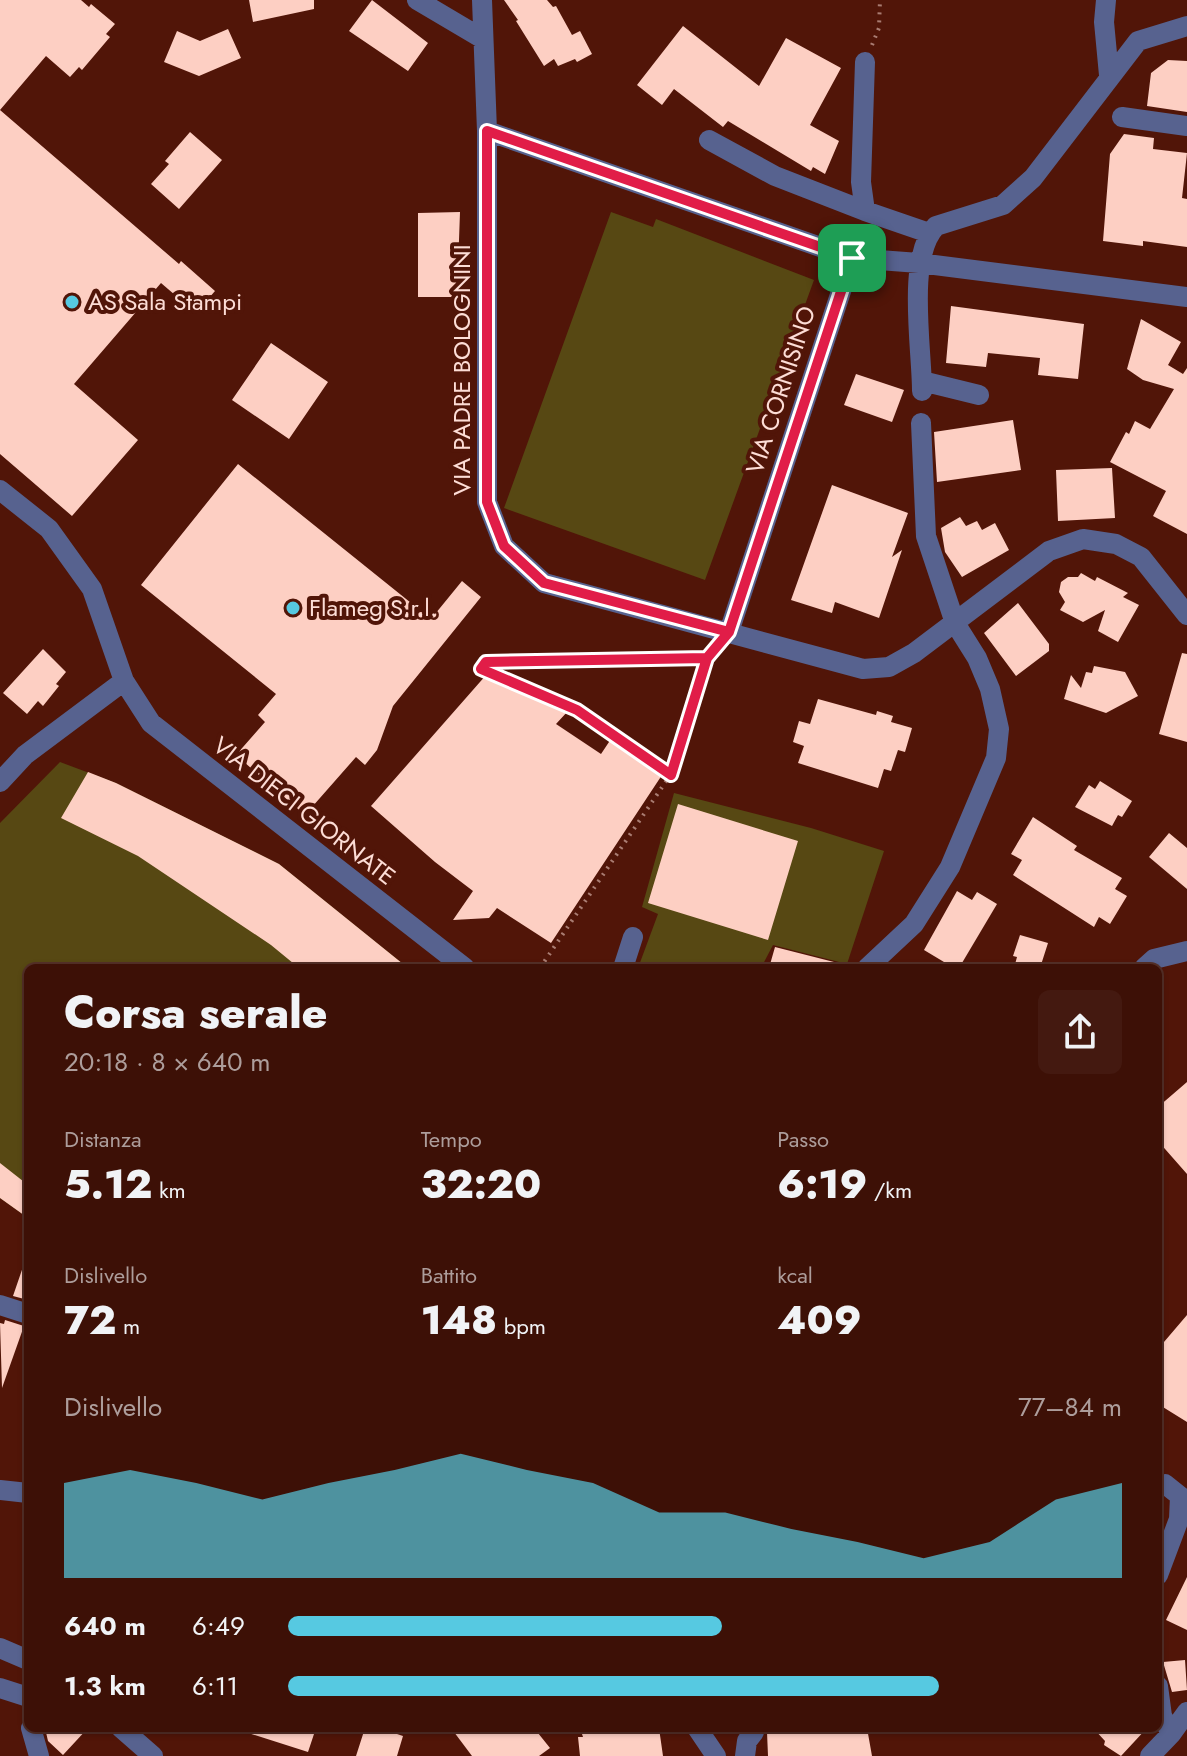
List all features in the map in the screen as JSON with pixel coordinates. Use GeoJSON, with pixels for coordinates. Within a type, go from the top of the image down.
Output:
{"type":"FeatureCollection","features":[{"type":"Feature","properties":{"kind":"street"},"geometry":{"type":"LineString","coordinates":[[417,0],[483,39]]}},
{"type":"Feature","properties":{"kind":"street","name":"VIA PADRE BOLOGNINI"},"geometry":{"type":"LineString","coordinates":[[482,0],[487,131],[487,502],[504,546],[544,583],[863,669],[889,667],[955,623],[1049,551],[1083,539],[1116,544],[1141,557],[1187,615]]}},
{"type":"Feature","properties":{"kind":"street"},"geometry":{"type":"LineString","coordinates":[[1106,0],[1104,22],[1109,75]]}},
{"type":"Feature","properties":{"kind":"street"},"geometry":{"type":"LineString","coordinates":[[979,395],[922,386],[919,263],[929,233],[936,226],[1003,205],[1033,178],[1138,41],[1187,26]]}},
{"type":"Feature","properties":{"kind":"street"},"geometry":{"type":"LineString","coordinates":[[865,62],[861,182],[865,211]]}},
{"type":"Feature","properties":{"kind":"street"},"geometry":{"type":"LineString","coordinates":[[1122,117],[1187,126]]}},
{"type":"Feature","properties":{"kind":"street"},"geometry":{"type":"LineString","coordinates":[[487,131],[852,258],[919,263],[1187,297]]}},
{"type":"Feature","properties":{"kind":"street"},"geometry":{"type":"LineString","coordinates":[[709,140],[775,176],[929,233]]}},
{"type":"Feature","properties":{"kind":"street","name":"VIA CORNISINO"},"geometry":{"type":"LineString","coordinates":[[729,632],[852,258]]}},
{"type":"Feature","properties":{"kind":"street"},"geometry":{"type":"LineString","coordinates":[[871,964],[914,924],[950,867],[996,758],[999,729],[990,689],[977,658],[955,623],[926,536],[921,423]]}},
{"type":"Feature","properties":{"kind":"street","name":"VIA DIECI GIORNATE"},"geometry":{"type":"LineString","coordinates":[[0,490],[49,529],[92,589],[124,681],[151,723],[460,964]]}},
{"type":"Feature","properties":{"kind":"street"},"geometry":{"type":"LineString","coordinates":[[0,782],[25,755],[124,681]]}},
{"type":"Feature","properties":{"kind":"street"},"geometry":{"type":"LineString","coordinates":[[624,964],[633,937]]}},
{"type":"Feature","properties":{"kind":"street"},"geometry":{"type":"LineString","coordinates":[[1148,964],[1154,959],[1187,951]]}},
{"type":"Feature","properties":{"kind":"street"},"geometry":{"type":"LineString","coordinates":[[0,1305],[24,1313]]}},
{"type":"Feature","properties":{"kind":"street"},"geometry":{"type":"LineString","coordinates":[[1162,1485],[1180,1496],[1179,1519],[1162,1564]]}},
{"type":"Feature","properties":{"kind":"street"},"geometry":{"type":"LineString","coordinates":[[0,1490],[24,1493]]}},
{"type":"Feature","properties":{"kind":"street"},"geometry":{"type":"LineString","coordinates":[[0,1648],[24,1658]]}},
{"type":"Feature","properties":{"kind":"street"},"geometry":{"type":"LineString","coordinates":[[0,1688],[24,1696]]}},
{"type":"Feature","properties":{"kind":"street"},"geometry":{"type":"LineString","coordinates":[[1150,1756],[1187,1712]]}},
{"type":"Feature","properties":{"kind":"street"},"geometry":{"type":"LineString","coordinates":[[1162,1716],[1171,1734]]}},
{"type":"Feature","properties":{"kind":"street"},"geometry":{"type":"LineString","coordinates":[[32,1732],[39,1756]]}},
{"type":"Feature","properties":{"kind":"street"},"geometry":{"type":"LineString","coordinates":[[126,1732],[153,1756]]}},
{"type":"Feature","properties":{"kind":"street"},"geometry":{"type":"LineString","coordinates":[[700,1732],[716,1756]]}},
{"type":"Feature","properties":{"kind":"street"},"geometry":{"type":"LineString","coordinates":[[745,1756],[747,1741],[754,1732]]}},
{"type":"Feature","properties":{"kind":"path"},"geometry":{"type":"LineString","coordinates":[[865,62],[879,28],[880,0]]}},
{"type":"Feature","properties":{"kind":"path"},"geometry":{"type":"LineString","coordinates":[[543,964],[671,775],[707,658],[729,632]]}},
{"type":"Feature","properties":{"kind":"path"},"geometry":{"type":"LineString","coordinates":[[671,775],[577,710],[481,669],[486,662],[707,658]]}},
{"type":"Feature","properties":{"kind":"shaded area"},"geometry":{"type":"Polygon","coordinates":[[[611,212],[653,227],[656,219],[814,280],[705,580],[504,508],[611,212]]]}},
{"type":"Feature","properties":{"kind":"shaded area"},"geometry":{"type":"Polygon","coordinates":[[[60,762],[116,783],[279,864],[403,964],[24,964],[24,1215],[0,1198],[0,823],[60,762]]]}},
{"type":"Feature","properties":{"kind":"shaded area"},"geometry":{"type":"Polygon","coordinates":[[[674,793],[811,828],[884,851],[847,964],[773,945],[763,964],[639,964],[658,914],[642,907],[674,793]]]}},
{"type":"Feature","properties":{"kind":"building"},"geometry":{"type":"Polygon","coordinates":[[[0,0],[81,0],[89,7],[91,4],[115,24],[106,34],[110,37],[82,70],[79,67],[70,77],[46,56],[0,110],[0,0]]]}},
{"type":"Feature","properties":{"kind":"building"},"geometry":{"type":"Polygon","coordinates":[[[249,0],[314,0],[314,9],[253,22],[249,0]]]}},
{"type":"Feature","properties":{"kind":"building"},"geometry":{"type":"Polygon","coordinates":[[[372,0],[428,43],[408,71],[349,31],[372,0]]]}},
{"type":"Feature","properties":{"kind":"building"},"geometry":{"type":"Polygon","coordinates":[[[504,0],[547,0],[553,7],[556,6],[572,35],[580,31],[592,54],[577,62],[575,59],[558,66],[554,59],[544,66],[504,0]]]}},
{"type":"Feature","properties":{"kind":"building"},"geometry":{"type":"Polygon","coordinates":[[[683,26],[759,86],[786,38],[841,68],[810,125],[839,141],[825,174],[813,167],[811,171],[728,121],[723,127],[674,89],[662,105],[637,85],[683,26]]]}},
{"type":"Feature","properties":{"kind":"building"},"geometry":{"type":"Polygon","coordinates":[[[228,29],[241,58],[199,76],[164,62],[177,31],[200,41],[228,29]]]}},
{"type":"Feature","properties":{"kind":"building"},"geometry":{"type":"Polygon","coordinates":[[[1168,60],[1187,61],[1187,112],[1147,106],[1151,73],[1168,60]]]}},
{"type":"Feature","properties":{"kind":"building","name":"AS Sala Stampi"},"geometry":{"type":"Polygon","coordinates":[[[0,110],[179,264],[181,261],[215,291],[196,313],[161,283],[74,384],[138,440],[72,516],[0,454],[0,110]]]}},
{"type":"Feature","properties":{"kind":"building"},"geometry":{"type":"Polygon","coordinates":[[[190,132],[222,160],[179,209],[151,184],[169,164],[165,161],[190,132]]]}},
{"type":"Feature","properties":{"kind":"building"},"geometry":{"type":"Polygon","coordinates":[[[1124,134],[1154,138],[1153,149],[1187,153],[1182,198],[1187,199],[1187,247],[1143,241],[1143,246],[1103,241],[1110,154],[1124,134]]]}},
{"type":"Feature","properties":{"kind":"building"},"geometry":{"type":"Polygon","coordinates":[[[460,212],[457,297],[418,297],[418,213],[460,212]]]}},
{"type":"Feature","properties":{"kind":"building"},"geometry":{"type":"Polygon","coordinates":[[[951,306],[1084,324],[1078,379],[1038,375],[1040,358],[988,353],[986,367],[946,363],[951,306]]]}},
{"type":"Feature","properties":{"kind":"building"},"geometry":{"type":"Polygon","coordinates":[[[1141,319],[1181,342],[1168,365],[1183,374],[1187,368],[1187,534],[1153,516],[1166,491],[1110,462],[1135,421],[1150,429],[1174,389],[1143,380],[1127,369],[1141,319]]]}},
{"type":"Feature","properties":{"kind":"building"},"geometry":{"type":"Polygon","coordinates":[[[271,343],[328,382],[289,439],[232,400],[271,343]]]}},
{"type":"Feature","properties":{"kind":"building"},"geometry":{"type":"Polygon","coordinates":[[[856,374],[904,390],[892,422],[844,405],[856,374]]]}},
{"type":"Feature","properties":{"kind":"building"},"geometry":{"type":"Polygon","coordinates":[[[1013,420],[1021,470],[937,482],[934,432],[1013,420]]]}},
{"type":"Feature","properties":{"kind":"building","name":"Flameg S.r.l."},"geometry":{"type":"Polygon","coordinates":[[[238,464],[431,619],[462,581],[481,597],[393,706],[377,750],[365,765],[356,757],[305,815],[236,755],[265,722],[258,715],[276,694],[141,585],[238,464]]]}},
{"type":"Feature","properties":{"kind":"building"},"geometry":{"type":"Polygon","coordinates":[[[1112,468],[1115,518],[1058,521],[1056,470],[1112,468]]]}},
{"type":"Feature","properties":{"kind":"building"},"geometry":{"type":"Polygon","coordinates":[[[832,485],[908,513],[892,557],[902,550],[879,618],[835,602],[832,613],[791,600],[832,485]]]}},
{"type":"Feature","properties":{"kind":"building"},"geometry":{"type":"Polygon","coordinates":[[[960,517],[966,526],[977,521],[982,530],[995,523],[1009,550],[962,577],[945,552],[941,528],[960,517]]]}},
{"type":"Feature","properties":{"kind":"building"},"geometry":{"type":"Polygon","coordinates":[[[1081,573],[1095,581],[1097,577],[1128,593],[1123,597],[1139,605],[1118,642],[1098,631],[1105,610],[1083,622],[1060,610],[1065,602],[1059,592],[1061,582],[1068,577],[1078,577],[1081,573]]]}},
{"type":"Feature","properties":{"kind":"building"},"geometry":{"type":"Polygon","coordinates":[[[1018,603],[1049,644],[1049,651],[1016,676],[984,633],[1018,603]]]}},
{"type":"Feature","properties":{"kind":"building"},"geometry":{"type":"Polygon","coordinates":[[[43,649],[66,672],[43,706],[38,701],[27,714],[3,693],[43,649]]]}},
{"type":"Feature","properties":{"kind":"building"},"geometry":{"type":"Polygon","coordinates":[[[1182,653],[1187,654],[1187,742],[1159,734],[1182,653]]]}},
{"type":"Feature","properties":{"kind":"building"},"geometry":{"type":"Polygon","coordinates":[[[1094,666],[1125,672],[1138,696],[1106,713],[1064,699],[1071,675],[1081,688],[1086,672],[1092,673],[1094,666]]]}},
{"type":"Feature","properties":{"kind":"building"},"geometry":{"type":"Polygon","coordinates":[[[487,674],[568,711],[556,724],[601,754],[611,739],[662,775],[551,943],[497,908],[489,918],[453,920],[473,891],[371,806],[487,674]]]}},
{"type":"Feature","properties":{"kind":"building"},"geometry":{"type":"Polygon","coordinates":[[[818,699],[876,715],[877,711],[893,716],[891,722],[912,728],[905,752],[898,750],[891,771],[884,769],[878,788],[798,763],[804,746],[793,742],[799,721],[810,724],[818,699]]]}},
{"type":"Feature","properties":{"kind":"building"},"geometry":{"type":"Polygon","coordinates":[[[88,772],[116,783],[279,864],[403,964],[294,964],[271,945],[138,856],[61,818],[88,772]]]}},
{"type":"Feature","properties":{"kind":"building"},"geometry":{"type":"Polygon","coordinates":[[[1100,781],[1132,801],[1112,826],[1075,807],[1089,785],[1095,789],[1100,781]]]}},
{"type":"Feature","properties":{"kind":"building"},"geometry":{"type":"Polygon","coordinates":[[[678,804],[798,841],[768,940],[648,903],[678,804]]]}},
{"type":"Feature","properties":{"kind":"building"},"geometry":{"type":"Polygon","coordinates":[[[1033,817],[1077,846],[1074,850],[1122,878],[1115,889],[1127,896],[1110,924],[1099,917],[1094,927],[1013,875],[1022,860],[1011,854],[1033,817]]]}},
{"type":"Feature","properties":{"kind":"building"},"geometry":{"type":"Polygon","coordinates":[[[1169,833],[1187,848],[1187,889],[1149,857],[1169,833]]]}},
{"type":"Feature","properties":{"kind":"building"},"geometry":{"type":"Polygon","coordinates":[[[957,891],[972,900],[977,892],[997,904],[961,964],[947,964],[924,950],[957,891]]]}},
{"type":"Feature","properties":{"kind":"building"},"geometry":{"type":"Polygon","coordinates":[[[1020,935],[1048,943],[1041,964],[1015,964],[1017,957],[1013,956],[1020,935]]]}},
{"type":"Feature","properties":{"kind":"building"},"geometry":{"type":"Polygon","coordinates":[[[775,947],[834,962],[834,964],[770,964],[775,947]]]}},
{"type":"Feature","properties":{"kind":"building"},"geometry":{"type":"Polygon","coordinates":[[[1187,1082],[1187,1174],[1162,1146],[1162,1104],[1187,1082]]]}},
{"type":"Feature","properties":{"kind":"building"},"geometry":{"type":"Polygon","coordinates":[[[0,1163],[24,1182],[24,1215],[0,1198],[0,1163]]]}},
{"type":"Feature","properties":{"kind":"building"},"geometry":{"type":"Polygon","coordinates":[[[24,1264],[24,1299],[13,1296],[24,1264]]]}},
{"type":"Feature","properties":{"kind":"building"},"geometry":{"type":"Polygon","coordinates":[[[1187,1315],[1187,1422],[1162,1406],[1162,1344],[1187,1315]]]}},
{"type":"Feature","properties":{"kind":"building"},"geometry":{"type":"Polygon","coordinates":[[[5,1320],[24,1326],[2,1388],[0,1323],[4,1324],[5,1320]]]}},
{"type":"Feature","properties":{"kind":"building"},"geometry":{"type":"Polygon","coordinates":[[[1187,1577],[1187,1630],[1166,1620],[1187,1577]]]}},
{"type":"Feature","properties":{"kind":"building"},"geometry":{"type":"Polygon","coordinates":[[[1185,1660],[1187,1690],[1172,1692],[1163,1662],[1185,1660]]]}},
{"type":"Feature","properties":{"kind":"building"},"geometry":{"type":"Polygon","coordinates":[[[46,1732],[84,1732],[63,1755],[48,1741],[46,1732]]]}},
{"type":"Feature","properties":{"kind":"building"},"geometry":{"type":"Polygon","coordinates":[[[245,1732],[315,1732],[308,1752],[245,1732]]]}},
{"type":"Feature","properties":{"kind":"building"},"geometry":{"type":"Polygon","coordinates":[[[364,1732],[391,1732],[403,1736],[397,1756],[356,1756],[364,1732]]]}},
{"type":"Feature","properties":{"kind":"building"},"geometry":{"type":"Polygon","coordinates":[[[454,1732],[537,1732],[550,1748],[539,1756],[472,1756],[454,1732]]]}},
{"type":"Feature","properties":{"kind":"building"},"geometry":{"type":"Polygon","coordinates":[[[660,1732],[663,1756],[580,1756],[578,1737],[583,1737],[582,1734],[660,1732]]]}},
{"type":"Feature","properties":{"kind":"building"},"geometry":{"type":"Polygon","coordinates":[[[767,1732],[868,1732],[872,1756],[768,1756],[767,1732]]]}},
{"type":"Feature","properties":{"kind":"building"},"geometry":{"type":"Polygon","coordinates":[[[1097,1732],[1143,1732],[1121,1756],[1104,1745],[1105,1741],[1097,1732]]]}},
{"type":"Feature","properties":{"kind":"place","name":"AS Sala Stampi"},"geometry":{"type":"Point","coordinates":[72,302]}},
{"type":"Feature","properties":{"kind":"place","name":"Flameg S.r.l."},"geometry":{"type":"Point","coordinates":[293,608]}},
{"type":"Feature","properties":{"kind":"route"},"geometry":{"type":"LineString","coordinates":[[852,258],[487,131],[487,502],[504,546],[544,583],[729,632],[707,658],[671,775],[577,710],[481,669],[486,662],[707,658],[729,632],[852,258]]}}]}
